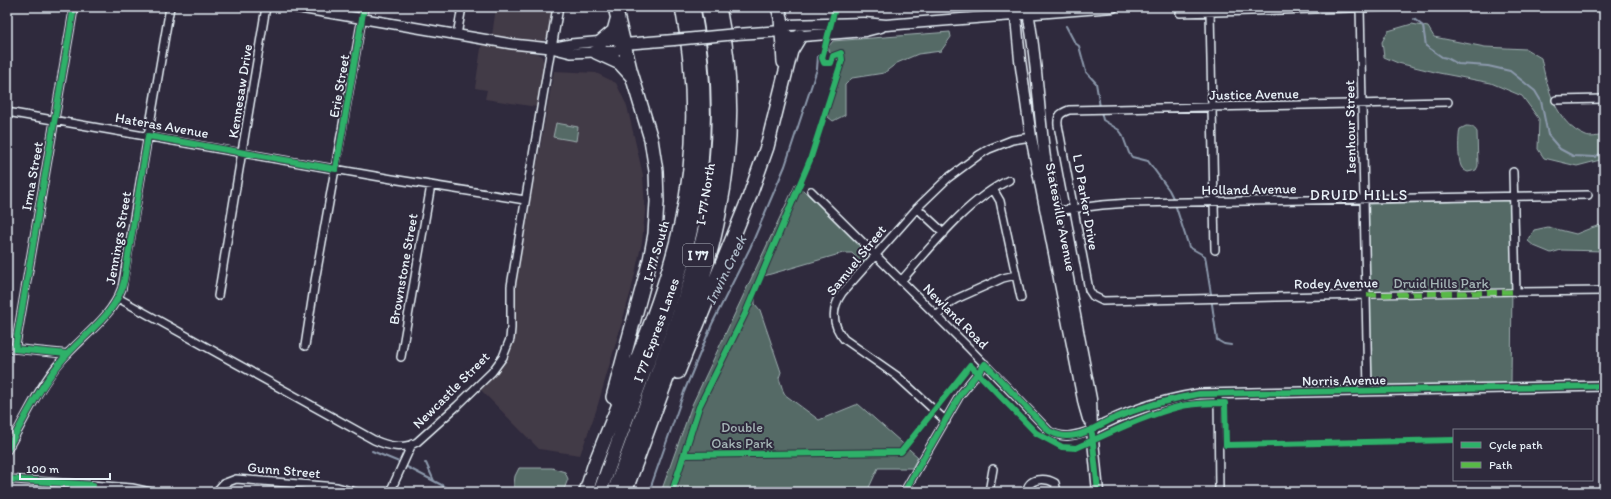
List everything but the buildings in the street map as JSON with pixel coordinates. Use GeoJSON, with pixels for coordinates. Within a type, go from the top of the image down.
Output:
{"type":"FeatureCollection","features":[{"type":"Feature","properties":{"kind":"highway","name":"I-77 South"},"geometry":{"type":"LineString","coordinates":[[586,492],[594,466],[660,295],[672,257],[684,208],[691,161],[693,114],[689,53],[682,7]]}},
{"type":"Feature","properties":{"kind":"highway","name":"I 77 Express Lanes"},"geometry":{"type":"LineString","coordinates":[[600,492],[671,299],[695,210],[702,162],[704,114],[700,52],[693,7]]}},
{"type":"Feature","properties":{"kind":"highway","name":"I 77 Express Lanes"},"geometry":{"type":"LineString","coordinates":[[614,492],[683,303],[701,246],[709,212],[716,163],[718,114],[716,66],[708,7]]}},
{"type":"Feature","properties":{"kind":"highway","name":"I-77 North"},"geometry":{"type":"LineString","coordinates":[[625,492],[686,328],[716,231],[722,198],[728,147],[729,108],[728,65],[719,7]]}},
{"type":"Feature","properties":{"kind":"highway"},"geometry":{"type":"LineString","coordinates":[[778,7],[782,31],[785,72]]}},
{"type":"Feature","properties":{"kind":"highway"},"geometry":{"type":"LineString","coordinates":[[616,13],[614,31],[599,47],[620,63],[632,75]]}},
{"type":"Feature","properties":{"kind":"highway"},"geometry":{"type":"LineString","coordinates":[[594,466],[650,260],[655,234],[657,202],[655,159],[649,128],[632,75],[616,13]]}},
{"type":"Feature","properties":{"kind":"highway"},"geometry":{"type":"LineString","coordinates":[[661,394],[676,376],[749,198],[767,147],[792,47],[800,36]]}},
{"type":"Feature","properties":{"kind":"main road"},"geometry":{"type":"LineString","coordinates":[[624,44],[782,31],[790,37],[865,31],[886,25],[1015,11],[1112,7]]}},
{"type":"Feature","properties":{"kind":"main road","name":"Statesville Avenue"},"geometry":{"type":"LineString","coordinates":[[1028,10],[1040,121],[1055,210],[1092,399],[1092,430],[1098,492]]}},
{"type":"Feature","properties":{"kind":"main road","name":"Statesville Avenue"},"geometry":{"type":"LineString","coordinates":[[1015,11],[1031,137],[1084,405],[1092,430]]}},
{"type":"Feature","properties":{"kind":"main road"},"geometry":{"type":"LineString","coordinates":[[782,31],[788,25],[864,23],[886,25]]}},
{"type":"Feature","properties":{"kind":"street","name":"Irma Street"},"geometry":{"type":"LineString","coordinates":[[15,349],[74,7]]}},
{"type":"Feature","properties":{"kind":"street","name":"Jennings Street"},"geometry":{"type":"LineString","coordinates":[[7,450],[50,376],[66,354],[110,311],[118,298],[124,281],[170,7]]}},
{"type":"Feature","properties":{"kind":"street","name":"Kennesaw Drive"},"geometry":{"type":"LineString","coordinates":[[218,296],[266,7]]}},
{"type":"Feature","properties":{"kind":"street"},"geometry":{"type":"LineString","coordinates":[[294,7],[512,44],[551,48],[572,53],[599,47]]}},
{"type":"Feature","properties":{"kind":"street","name":"Erie Street"},"geometry":{"type":"LineString","coordinates":[[305,346],[316,274],[364,7]]}},
{"type":"Feature","properties":{"kind":"street"},"geometry":{"type":"LineString","coordinates":[[457,35],[462,7]]}},
{"type":"Feature","properties":{"kind":"street"},"geometry":{"type":"LineString","coordinates":[[551,48],[558,7]]}},
{"type":"Feature","properties":{"kind":"street","name":"Isenhour Street"},"geometry":{"type":"LineString","coordinates":[[1360,7],[1368,391]]}},
{"type":"Feature","properties":{"kind":"street"},"geometry":{"type":"LineString","coordinates":[[1180,13],[1385,7]]}},
{"type":"Feature","properties":{"kind":"street"},"geometry":{"type":"LineString","coordinates":[[1210,12],[1216,250]]}},
{"type":"Feature","properties":{"kind":"street"},"geometry":{"type":"LineString","coordinates":[[556,25],[561,38],[571,44]]}},
{"type":"Feature","properties":{"kind":"street"},"geometry":{"type":"LineString","coordinates":[[551,48],[571,44],[599,47],[616,51],[624,44]]}},
{"type":"Feature","properties":{"kind":"street","name":"Newcastle Street"},"geometry":{"type":"LineString","coordinates":[[118,298],[374,440],[395,446],[412,444],[424,436],[492,372],[498,365],[505,351],[511,328],[511,286],[551,48]]}},
{"type":"Feature","properties":{"kind":"street"},"geometry":{"type":"LineString","coordinates":[[1556,100],[1604,99]]}},
{"type":"Feature","properties":{"kind":"street","name":"Justice Avenue"},"geometry":{"type":"LineString","coordinates":[[1062,113],[1069,110],[1448,102]]}},
{"type":"Feature","properties":{"kind":"street","name":"Hateras Avenue"},"geometry":{"type":"LineString","coordinates":[[7,112],[526,200]]}},
{"type":"Feature","properties":{"kind":"street","name":"L D Parker Drive"},"geometry":{"type":"LineString","coordinates":[[1062,113],[1058,119],[1058,125],[1089,290],[1093,296]]}},
{"type":"Feature","properties":{"kind":"street","name":"Samuel Street"},"geometry":{"type":"LineString","coordinates":[[946,421],[897,376],[844,339],[836,326],[834,314],[838,300],[875,255],[933,191],[989,148],[1012,140],[1031,137]]}},
{"type":"Feature","properties":{"kind":"street"},"geometry":{"type":"LineString","coordinates":[[1513,172],[1515,197],[1516,292]]}},
{"type":"Feature","properties":{"kind":"street"},"geometry":{"type":"LineString","coordinates":[[901,281],[964,212],[993,189],[1009,180]]}},
{"type":"Feature","properties":{"kind":"street","name":"Brownstone Street"},"geometry":{"type":"LineString","coordinates":[[401,357],[431,185]]}},
{"type":"Feature","properties":{"kind":"street"},"geometry":{"type":"LineString","coordinates":[[993,189],[1000,201],[1021,298]]}},
{"type":"Feature","properties":{"kind":"street","name":"Newland Road"},"geometry":{"type":"LineString","coordinates":[[810,191],[985,364],[1049,431],[1057,435],[1066,436],[1092,430]]}},
{"type":"Feature","properties":{"kind":"street","name":"Holland Avenue"},"geometry":{"type":"LineString","coordinates":[[1055,210],[1129,204],[1588,195]]}},
{"type":"Feature","properties":{"kind":"street"},"geometry":{"type":"LineString","coordinates":[[916,208],[944,233]]}},
{"type":"Feature","properties":{"kind":"street"},"geometry":{"type":"LineString","coordinates":[[937,316],[956,299],[1003,278],[1016,275]]}},
{"type":"Feature","properties":{"kind":"street","name":"Rodey Avenue"},"geometry":{"type":"LineString","coordinates":[[1093,296],[1103,301],[1604,291]]}},
{"type":"Feature","properties":{"kind":"street"},"geometry":{"type":"LineString","coordinates":[[7,348],[66,354]]}},
{"type":"Feature","properties":{"kind":"street"},"geometry":{"type":"LineString","coordinates":[[904,492],[964,389],[985,364]]}},
{"type":"Feature","properties":{"kind":"street","name":"Norris Avenue"},"geometry":{"type":"LineString","coordinates":[[1092,430],[1110,420],[1163,402],[1199,394],[1604,386]]}},
{"type":"Feature","properties":{"kind":"street"},"geometry":{"type":"LineString","coordinates":[[1218,394],[1219,492]]}},
{"type":"Feature","properties":{"kind":"street"},"geometry":{"type":"LineString","coordinates":[[390,492],[412,444]]}},
{"type":"Feature","properties":{"kind":"street"},"geometry":{"type":"LineString","coordinates":[[989,492],[993,469]]}},
{"type":"Feature","properties":{"kind":"street"},"geometry":{"type":"LineString","coordinates":[[7,479],[92,488],[132,488],[150,492]]}},
{"type":"Feature","properties":{"kind":"street","name":"Gunn Street"},"geometry":{"type":"LineString","coordinates":[[216,492],[223,484],[236,479],[337,487],[355,492]]}},
{"type":"Feature","properties":{"kind":"street"},"geometry":{"type":"LineString","coordinates":[[1027,492],[1027,487],[1030,484],[1036,480],[1046,479],[1055,483],[1057,492]]}},
{"type":"Feature","properties":{"kind":"shaded area"},"geometry":{"type":"Polygon","coordinates":[[[496,7],[553,7],[548,37],[541,41],[492,36],[496,7]]]}},
{"type":"Feature","properties":{"kind":"shaded area"},"geometry":{"type":"Polygon","coordinates":[[[482,42],[539,54],[542,57],[544,62],[537,107],[485,99],[487,90],[475,88],[482,42]]]}},
{"type":"Feature","properties":{"kind":"shaded area"},"geometry":{"type":"Polygon","coordinates":[[[554,71],[596,73],[616,83],[627,106],[643,175],[645,211],[642,242],[631,291],[596,411],[580,455],[539,449],[480,389],[499,370],[505,361],[512,347],[515,335],[515,285],[554,71]]]}},
{"type":"Feature","properties":{"kind":"green space"},"geometry":{"type":"Polygon","coordinates":[[[1412,24],[1428,27],[1434,37],[1485,47],[1526,49],[1541,58],[1546,81],[1554,103],[1560,114],[1567,123],[1588,137],[1604,135],[1604,159],[1577,166],[1544,158],[1538,149],[1539,119],[1522,96],[1491,83],[1439,73],[1398,63],[1384,57],[1382,42],[1388,31],[1412,24]]]}},
{"type":"Feature","properties":{"kind":"green space"},"geometry":{"type":"Polygon","coordinates":[[[950,32],[951,37],[941,51],[918,54],[897,63],[884,73],[852,78],[845,85],[845,115],[833,121],[828,117],[832,80],[839,61],[830,53],[828,47],[833,41],[950,32]]]}},
{"type":"Feature","properties":{"kind":"green space"},"geometry":{"type":"Polygon","coordinates":[[[556,123],[578,127],[576,141],[553,137],[556,123]]]}},
{"type":"Feature","properties":{"kind":"green space"},"geometry":{"type":"Polygon","coordinates":[[[1466,126],[1472,127],[1477,132],[1478,166],[1476,170],[1468,172],[1461,167],[1459,153],[1460,129],[1466,126]]]}},
{"type":"Feature","properties":{"kind":"green space","name":"Double Oaks Park"},"geometry":{"type":"Polygon","coordinates":[[[796,183],[870,256],[862,264],[852,253],[843,253],[757,278],[755,282],[755,304],[760,310],[781,372],[779,378],[784,394],[819,420],[858,404],[918,457],[912,468],[878,468],[867,492],[661,492],[692,405],[796,183]]]}},
{"type":"Feature","properties":{"kind":"green space","name":"Druid Hills Park"},"geometry":{"type":"Polygon","coordinates":[[[1510,201],[1511,204],[1511,384],[1377,387],[1372,383],[1367,210],[1370,204],[1510,201]]]}},
{"type":"Feature","properties":{"kind":"green space"},"geometry":{"type":"Polygon","coordinates":[[[1604,224],[1604,251],[1561,250],[1551,253],[1534,246],[1528,241],[1534,230],[1548,227],[1576,234],[1604,224]]]}},
{"type":"Feature","properties":{"kind":"green space"},"geometry":{"type":"Polygon","coordinates":[[[519,468],[552,468],[565,472],[568,479],[563,492],[513,492],[515,476],[519,468]]]}},
{"type":"Feature","properties":{"kind":"waterway"},"geometry":{"type":"LineString","coordinates":[[1414,19],[1423,26],[1426,46],[1442,57],[1458,64],[1488,66],[1510,71],[1535,91],[1541,101],[1548,135],[1560,149],[1573,156],[1595,157],[1604,151]]}},
{"type":"Feature","properties":{"kind":"waterway"},"geometry":{"type":"LineString","coordinates":[[1066,26],[1075,43],[1079,46],[1086,72],[1096,83],[1100,107]]}},
{"type":"Feature","properties":{"kind":"waterway","name":"Irwin Creek"},"geometry":{"type":"LineString","coordinates":[[649,492],[684,392],[712,324],[750,248],[785,166],[817,69],[818,56]]}},
{"type":"Feature","properties":{"kind":"waterway"},"geometry":{"type":"LineString","coordinates":[[1101,111],[1103,120],[1119,130],[1122,134],[1132,157],[1148,161],[1169,190],[1174,200]]}},
{"type":"Feature","properties":{"kind":"waterway"},"geometry":{"type":"LineString","coordinates":[[1175,204],[1189,247],[1205,256],[1211,294]]}},
{"type":"Feature","properties":{"kind":"waterway"},"geometry":{"type":"LineString","coordinates":[[1212,304],[1217,340],[1224,344],[1231,345]]}},
{"type":"Feature","properties":{"kind":"waterway"},"geometry":{"type":"LineString","coordinates":[[372,451],[399,462]]}},
{"type":"Feature","properties":{"kind":"waterway"},"geometry":{"type":"LineString","coordinates":[[425,463],[434,481]]}},
{"type":"Feature","properties":{"kind":"waterway"},"geometry":{"type":"LineString","coordinates":[[407,467],[455,492]]}},
{"type":"Feature","properties":{"kind":"marked path"},"geometry":{"type":"LineString","coordinates":[[1367,295],[1516,292]]}},
{"type":"Feature","properties":{"kind":"cycle path"},"geometry":{"type":"LineString","coordinates":[[67,354],[15,349],[74,7]]}},
{"type":"Feature","properties":{"kind":"cycle path"},"geometry":{"type":"LineString","coordinates":[[7,450],[31,406],[51,374],[67,354],[105,316],[120,294],[124,281],[148,136],[336,169],[364,7]]}},
{"type":"Feature","properties":{"kind":"cycle path"},"geometry":{"type":"LineString","coordinates":[[672,492],[699,407],[745,314],[810,160],[842,60],[841,53],[833,56],[831,63],[824,63],[822,58],[835,8],[838,7]]}},
{"type":"Feature","properties":{"kind":"cycle path"},"geometry":{"type":"LineString","coordinates":[[904,492],[960,395],[985,364],[1049,431],[1065,436],[1085,433],[1110,420],[1142,408],[1176,398],[1199,394],[1604,386]]}},
{"type":"Feature","properties":{"kind":"cycle path"},"geometry":{"type":"LineString","coordinates":[[684,455],[901,452],[970,365],[1036,433],[1062,447],[1076,448],[1128,425],[1168,410],[1187,405],[1214,403],[1225,403],[1226,445],[1453,440]]}},
{"type":"Feature","properties":{"kind":"cycle path"},"geometry":{"type":"LineString","coordinates":[[1092,434],[1098,492]]}},
{"type":"Feature","properties":{"kind":"cycle path"},"geometry":{"type":"LineString","coordinates":[[7,479],[93,485],[91,492]]}},
{"type":"Feature","properties":{"kind":"district","name":"DRUID HILLS"},"geometry":{"type":"Point","coordinates":[1359,195]}}]}
